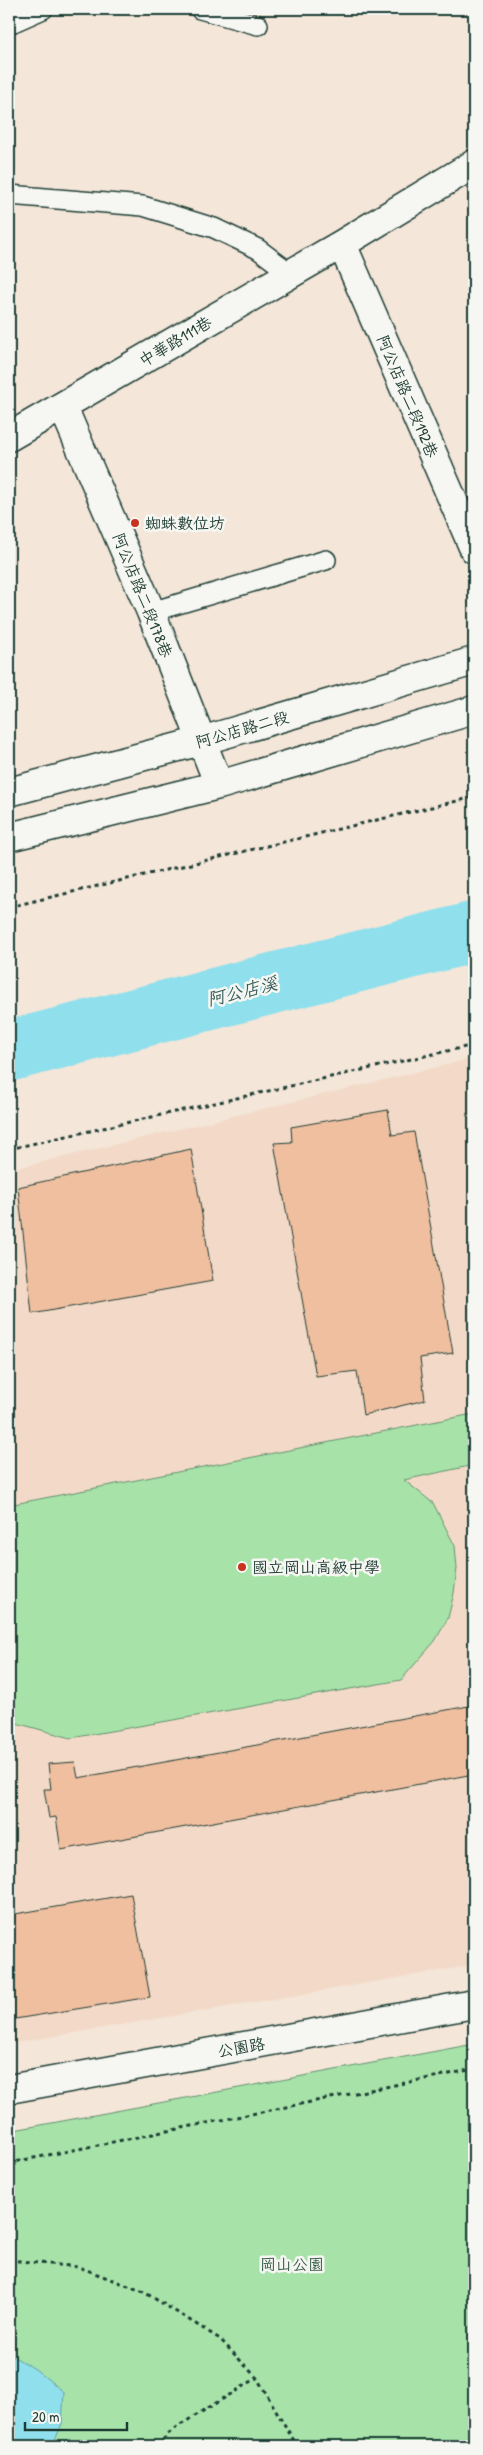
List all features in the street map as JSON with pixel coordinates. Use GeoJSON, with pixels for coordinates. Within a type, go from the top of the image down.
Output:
{"type":"FeatureCollection","features":[{"type":"Feature","properties":{"kind":"street","name":"中華路111巷"},"geometry":{"type":"LineString","coordinates":[[9,438],[342,244],[474,164]]}},
{"type":"Feature","properties":{"kind":"street","name":"阿公店路二段192巷"},"geometry":{"type":"LineString","coordinates":[[342,244],[474,549]]}},
{"type":"Feature","properties":{"kind":"street","name":"阿公店路二段178巷"},"geometry":{"type":"LineString","coordinates":[[63,407],[151,612],[219,785]]}},
{"type":"Feature","properties":{"kind":"street","name":"阿公店路二段"},"geometry":{"type":"LineString","coordinates":[[9,792],[201,741],[474,661]]}},
{"type":"Feature","properties":{"kind":"street"},"geometry":{"type":"LineString","coordinates":[[9,837],[219,785],[474,710]]}},
{"type":"Feature","properties":{"kind":"street","name":"公園路"},"geometry":{"type":"LineString","coordinates":[[9,2089],[474,2004]]}},
{"type":"Feature","properties":{"kind":"lane"},"geometry":{"type":"LineString","coordinates":[[9,24],[43,9]]}},
{"type":"Feature","properties":{"kind":"lane"},"geometry":{"type":"LineString","coordinates":[[200,9],[258,25]]}},
{"type":"Feature","properties":{"kind":"lane"},"geometry":{"type":"LineString","coordinates":[[9,195],[143,206],[214,228],[258,249],[290,273]]}},
{"type":"Feature","properties":{"kind":"lane"},"geometry":{"type":"LineString","coordinates":[[151,612],[326,560]]}},
{"type":"Feature","properties":{"kind":"path"},"geometry":{"type":"LineString","coordinates":[[9,907],[474,797]]}},
{"type":"Feature","properties":{"kind":"path"},"geometry":{"type":"LineString","coordinates":[[9,1148],[474,1045]]}},
{"type":"Feature","properties":{"kind":"path"},"geometry":{"type":"LineString","coordinates":[[9,2163],[474,2070]]}},
{"type":"Feature","properties":{"kind":"path"},"geometry":{"type":"LineString","coordinates":[[9,2260],[79,2267],[144,2292],[220,2339],[257,2378],[297,2446]]}},
{"type":"Feature","properties":{"kind":"path"},"geometry":{"type":"LineString","coordinates":[[157,2446],[172,2430],[257,2378]]}},
{"type":"Feature","properties":{"kind":"shaded area","name":"國立岡山高級中學"},"geometry":{"type":"Polygon","coordinates":[[[474,1058],[474,1965],[9,2044],[9,1170],[474,1058]]]}},
{"type":"Feature","properties":{"kind":"green space"},"geometry":{"type":"Polygon","coordinates":[[[473,1414],[474,1465],[404,1480],[433,1503],[455,1546],[457,1568],[448,1618],[435,1641],[401,1680],[71,1738],[9,1721],[9,1505],[473,1414]]]}},
{"type":"Feature","properties":{"kind":"green space","name":"岡山公園"},"geometry":{"type":"Polygon","coordinates":[[[474,2044],[474,2446],[9,2446],[9,2131],[474,2044]]]}},
{"type":"Feature","properties":{"kind":"water"},"geometry":{"type":"Polygon","coordinates":[[[9,2354],[35,2369],[64,2392],[62,2425],[52,2446],[9,2446],[9,2354]]]}},
{"type":"Feature","properties":{"kind":"building"},"geometry":{"type":"Polygon","coordinates":[[[388,1110],[392,1135],[414,1132],[453,1353],[420,1358],[425,1400],[363,1415],[357,1371],[316,1376],[274,1143],[292,1142],[291,1127],[388,1110]]]}},
{"type":"Feature","properties":{"kind":"building"},"geometry":{"type":"Polygon","coordinates":[[[191,1149],[213,1281],[32,1314],[18,1187],[191,1149]]]}},
{"type":"Feature","properties":{"kind":"building"},"geometry":{"type":"Polygon","coordinates":[[[474,1161],[474,1184],[471,1163],[474,1161]]]}},
{"type":"Feature","properties":{"kind":"building"},"geometry":{"type":"Polygon","coordinates":[[[474,1705],[474,1774],[61,1850],[56,1817],[49,1818],[44,1789],[51,1789],[48,1764],[75,1762],[78,1778],[474,1705]]]}},
{"type":"Feature","properties":{"kind":"building"},"geometry":{"type":"Polygon","coordinates":[[[131,1894],[150,1997],[9,2020],[9,1915],[131,1894]]]}},
{"type":"Feature","properties":{"kind":"waterway","name":"阿公店溪"},"geometry":{"type":"LineString","coordinates":[[9,1051],[474,932]]}},
{"type":"Feature","properties":{"kind":"place","name":"蜘蛛數位坊"},"geometry":{"type":"Point","coordinates":[135,523]}},
{"type":"Feature","properties":{"kind":"place","name":"國立岡山高級中學"},"geometry":{"type":"Point","coordinates":[242,1567]}}]}
